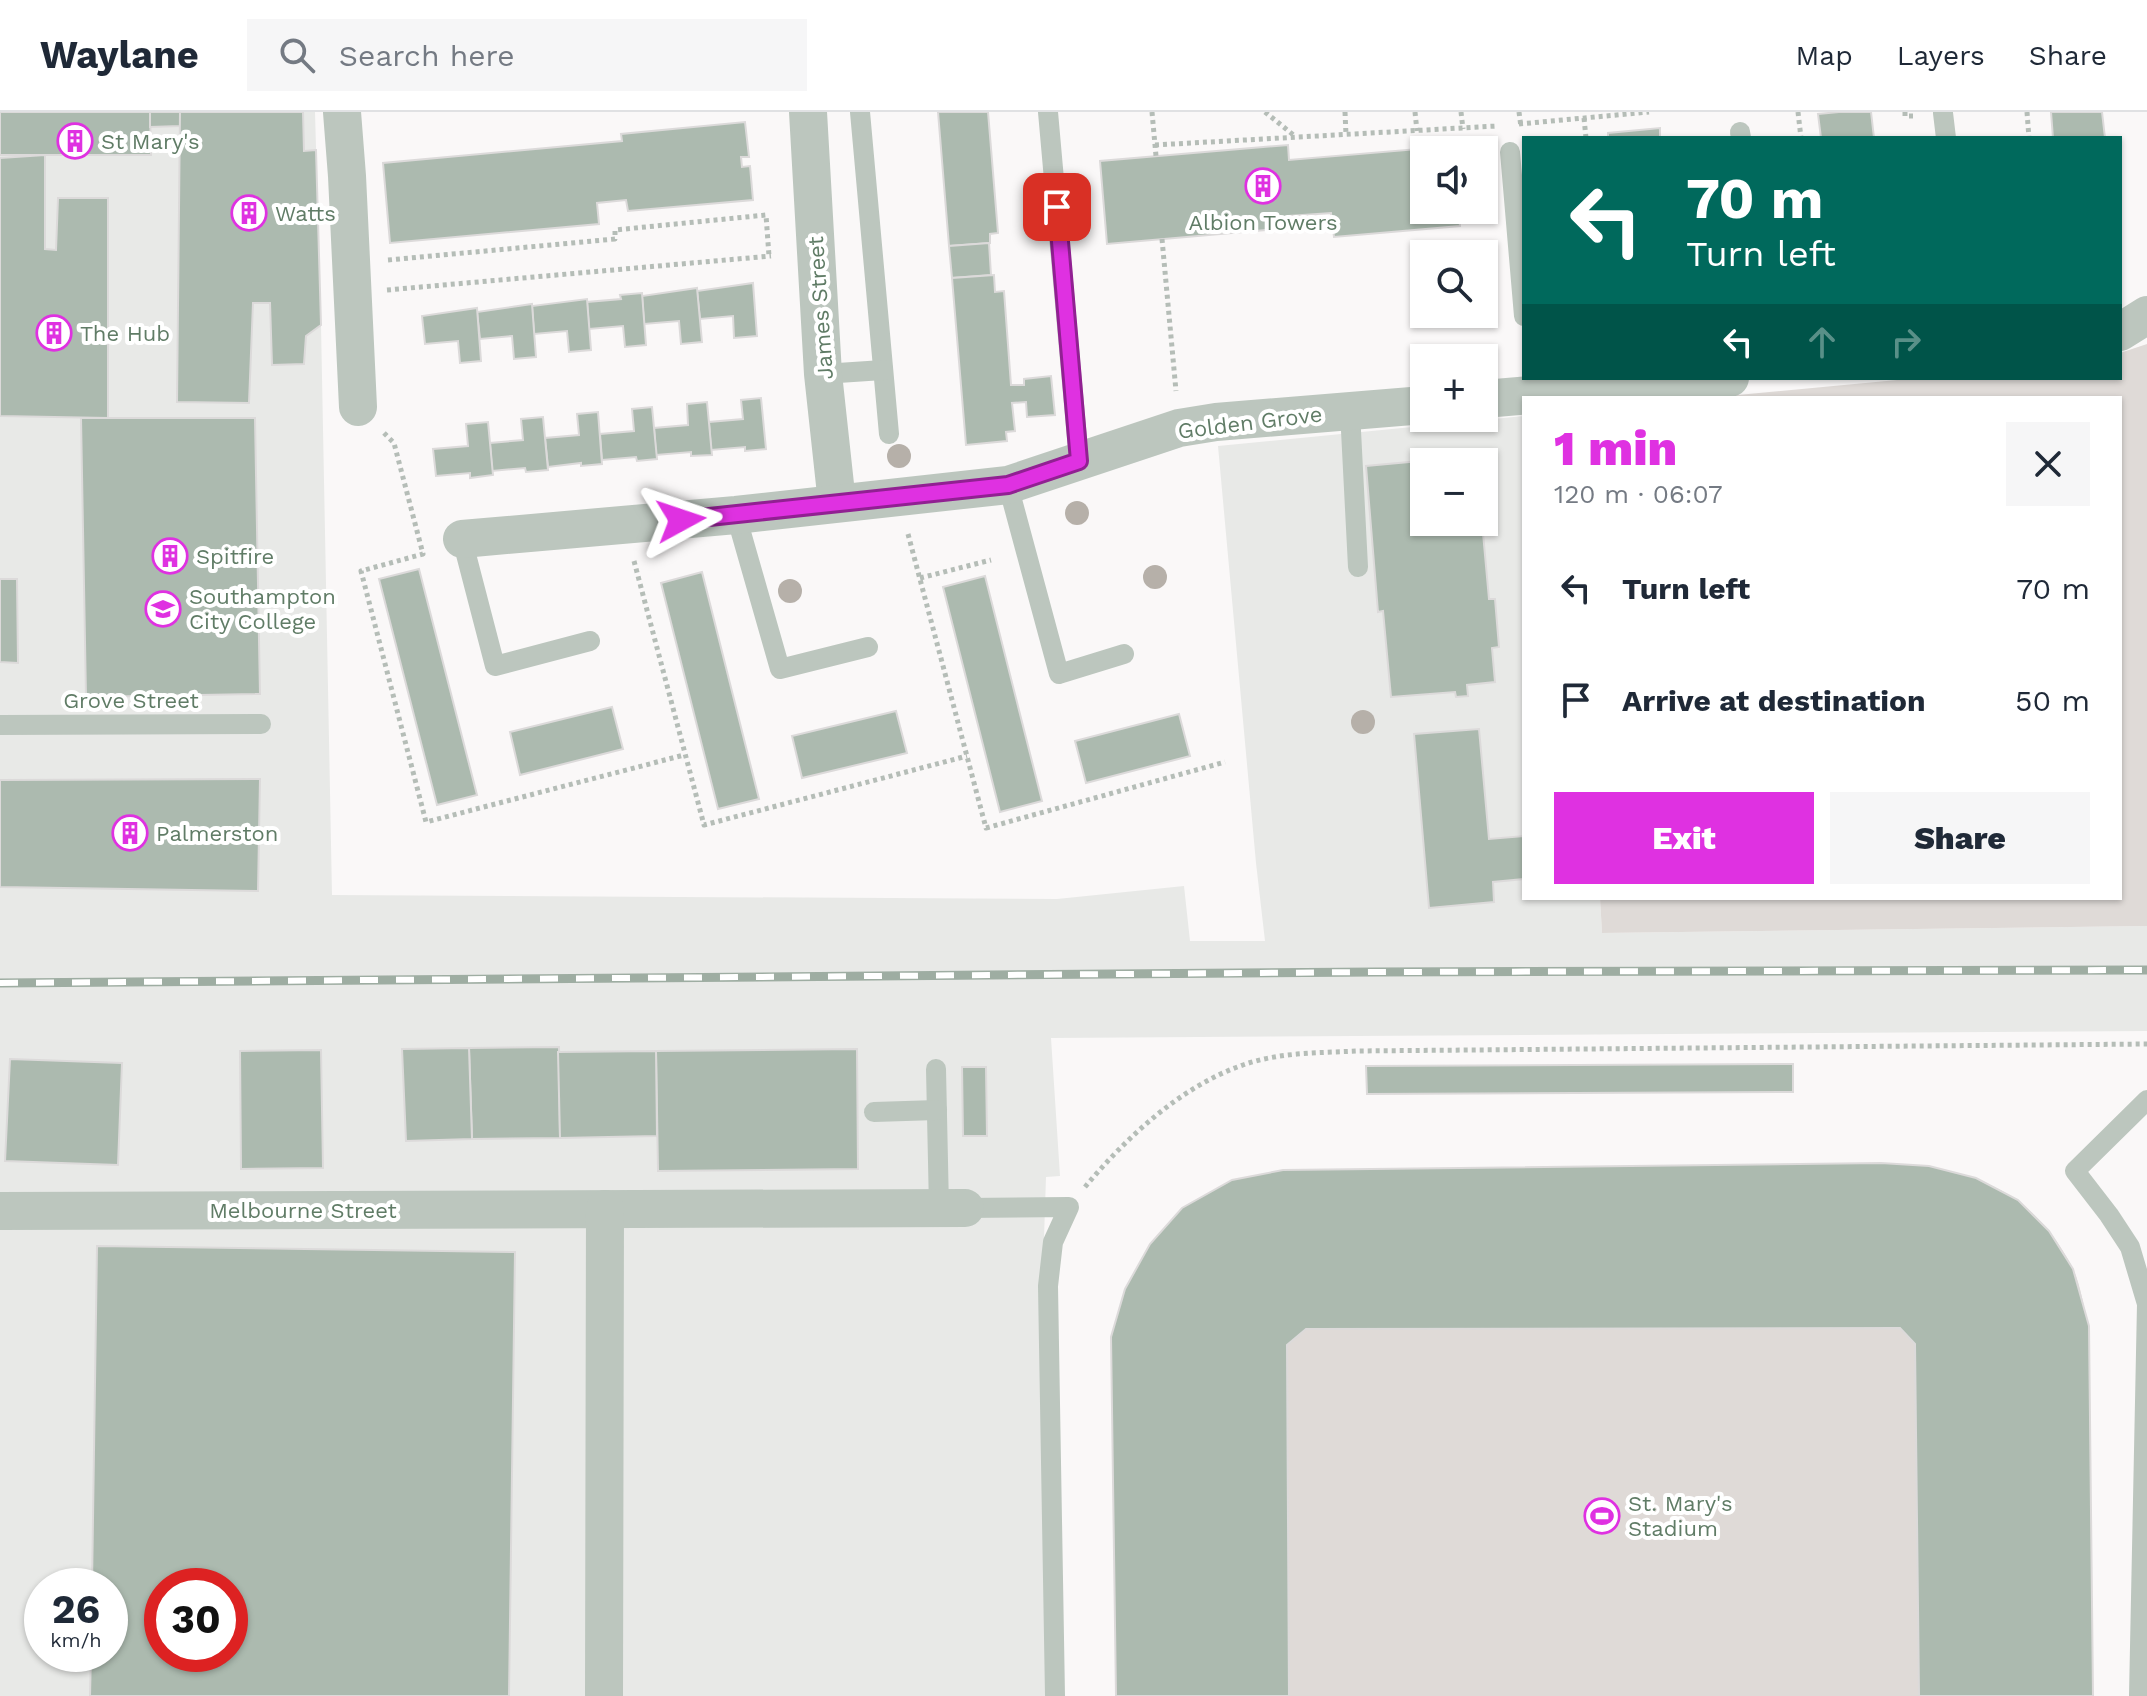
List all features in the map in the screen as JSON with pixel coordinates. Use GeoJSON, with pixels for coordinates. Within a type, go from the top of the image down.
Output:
{"type":"FeatureCollection","features":[{"type":"Feature","properties":{"kind":"street"},"geometry":{"type":"LineString","coordinates":[[342,112],[358,407]]}},
{"type":"Feature","properties":{"kind":"street","name":"James Street"},"geometry":{"type":"LineString","coordinates":[[808,112],[823,374],[837,503]]}},
{"type":"Feature","properties":{"kind":"street"},"geometry":{"type":"LineString","coordinates":[[2122,331],[2147,315]]}},
{"type":"Feature","properties":{"kind":"street"},"geometry":{"type":"LineString","coordinates":[[1498,395],[1530,387],[1686,380]]}},
{"type":"Feature","properties":{"kind":"street","name":"Golden Grove"},"geometry":{"type":"LineString","coordinates":[[462,539],[736,515],[1008,485],[1179,428],[1410,406]]}},
{"type":"Feature","properties":{"kind":"street","name":"Melbourne Street"},"geometry":{"type":"LineString","coordinates":[[0,1211],[952,1208]]}},
{"type":"Feature","properties":{"kind":"street"},"geometry":{"type":"LineString","coordinates":[[604,1696],[605,1209]]}},
{"type":"Feature","properties":{"kind":"lane"},"geometry":{"type":"LineString","coordinates":[[860,112],[889,434]]}},
{"type":"Feature","properties":{"kind":"lane"},"geometry":{"type":"LineString","coordinates":[[1048,112],[1079,461]]}},
{"type":"Feature","properties":{"kind":"lane"},"geometry":{"type":"LineString","coordinates":[[1943,113],[1946,136]]}},
{"type":"Feature","properties":{"kind":"lane"},"geometry":{"type":"LineString","coordinates":[[1510,152],[1522,293]]}},
{"type":"Feature","properties":{"kind":"lane"},"geometry":{"type":"LineString","coordinates":[[823,374],[883,370]]}},
{"type":"Feature","properties":{"kind":"lane"},"geometry":{"type":"LineString","coordinates":[[1350,411],[1358,567]]}},
{"type":"Feature","properties":{"kind":"lane"},"geometry":{"type":"LineString","coordinates":[[1008,485],[1059,674],[1124,654]]}},
{"type":"Feature","properties":{"kind":"lane"},"geometry":{"type":"LineString","coordinates":[[736,515],[780,669],[868,647]]}},
{"type":"Feature","properties":{"kind":"lane"},"geometry":{"type":"LineString","coordinates":[[462,539],[495,666],[590,641]]}},
{"type":"Feature","properties":{"kind":"lane","name":"Grove Street"},"geometry":{"type":"LineString","coordinates":[[0,725],[261,724]]}},
{"type":"Feature","properties":{"kind":"lane"},"geometry":{"type":"LineString","coordinates":[[936,1069],[937,1110],[952,1208],[1069,1207],[1053,1242],[1048,1286],[1055,1696]]}},
{"type":"Feature","properties":{"kind":"lane"},"geometry":{"type":"LineString","coordinates":[[2139,1696],[2147,1304],[2130,1247],[2075,1171],[2147,1100]]}},
{"type":"Feature","properties":{"kind":"lane"},"geometry":{"type":"LineString","coordinates":[[874,1112],[937,1110]]}},
{"type":"Feature","properties":{"kind":"path"},"geometry":{"type":"LineString","coordinates":[[1152,112],[1156,156]]}},
{"type":"Feature","properties":{"kind":"path"},"geometry":{"type":"LineString","coordinates":[[1265,112],[1297,138]]}},
{"type":"Feature","properties":{"kind":"path"},"geometry":{"type":"LineString","coordinates":[[1345,112],[1346,135]]}},
{"type":"Feature","properties":{"kind":"path"},"geometry":{"type":"LineString","coordinates":[[1415,112],[1417,131]]}},
{"type":"Feature","properties":{"kind":"path"},"geometry":{"type":"LineString","coordinates":[[1461,112],[1463,129]]}},
{"type":"Feature","properties":{"kind":"path"},"geometry":{"type":"LineString","coordinates":[[1155,145],[1463,129],[1649,112]]}},
{"type":"Feature","properties":{"kind":"path"},"geometry":{"type":"LineString","coordinates":[[1798,112],[1801,136]]}},
{"type":"Feature","properties":{"kind":"path"},"geometry":{"type":"LineString","coordinates":[[2027,112],[2029,136]]}},
{"type":"Feature","properties":{"kind":"path"},"geometry":{"type":"LineString","coordinates":[[1584,118],[1586,136]]}},
{"type":"Feature","properties":{"kind":"path"},"geometry":{"type":"LineString","coordinates":[[352,278],[615,239],[615,230],[766,215],[769,256]]}},
{"type":"Feature","properties":{"kind":"path"},"geometry":{"type":"LineString","coordinates":[[1162,239],[1179,428]]}},
{"type":"Feature","properties":{"kind":"path"},"geometry":{"type":"LineString","coordinates":[[352,278],[816,251]]}},
{"type":"Feature","properties":{"kind":"path"},"geometry":{"type":"LineString","coordinates":[[358,407],[394,443],[423,554],[361,571],[426,822],[684,755]]}},
{"type":"Feature","properties":{"kind":"path"},"geometry":{"type":"LineString","coordinates":[[899,498],[986,828],[1225,762]]}},
{"type":"Feature","properties":{"kind":"path"},"geometry":{"type":"LineString","coordinates":[[625,525],[704,825],[967,756]]}},
{"type":"Feature","properties":{"kind":"path"},"geometry":{"type":"LineString","coordinates":[[920,578],[991,560]]}},
{"type":"Feature","properties":{"kind":"path"},"geometry":{"type":"LineString","coordinates":[[1069,1207],[1102,1167],[1138,1132],[1201,1082],[1243,1064],[1297,1054],[2147,1044]]}},
{"type":"Feature","properties":{"kind":"shaded area"},"geometry":{"type":"Polygon","coordinates":[[[0,112],[315,112],[332,895],[1057,899],[1184,886],[1190,941],[1265,941],[1218,446],[1410,427],[1410,432],[1498,432],[1498,419],[1522,416],[1522,900],[1600,900],[1602,933],[2147,926],[2147,1031],[1051,1038],[1060,1176],[1046,1177],[1043,1269],[1049,1696],[0,1696],[0,112]]]}},
{"type":"Feature","properties":{"kind":"shaded area"},"geometry":{"type":"Polygon","coordinates":[[[2147,344],[2147,926],[1602,933],[1600,900],[2122,900],[2122,396],[1727,396],[1897,380],[2122,380],[2122,352],[2147,344]]]}},
{"type":"Feature","properties":{"kind":"shaded area","name":"St. Mary's Stadium"},"geometry":{"type":"Polygon","coordinates":[[[1881,1163],[1968,1176],[2016,1199],[2055,1239],[2075,1274],[2089,1326],[2093,1696],[1116,1696],[1111,1337],[1125,1289],[1150,1244],[1182,1208],[1232,1180],[1283,1170],[1881,1163]]]}},
{"type":"Feature","properties":{"kind":"building","name":"St Mary's"},"geometry":{"type":"Polygon","coordinates":[[[0,112],[150,112],[151,155],[0,155],[0,112]]]}},
{"type":"Feature","properties":{"kind":"building"},"geometry":{"type":"Polygon","coordinates":[[[150,112],[180,112],[180,126],[150,127],[150,112]]]}},
{"type":"Feature","properties":{"kind":"building","name":"Watts"},"geometry":{"type":"Polygon","coordinates":[[[180,112],[303,112],[304,151],[316,150],[321,325],[306,336],[304,364],[272,365],[270,303],[253,303],[249,403],[177,402],[180,112]]]}},
{"type":"Feature","properties":{"kind":"building"},"geometry":{"type":"Polygon","coordinates":[[[938,112],[988,112],[998,233],[990,234],[990,243],[949,246],[938,112]]]}},
{"type":"Feature","properties":{"kind":"building"},"geometry":{"type":"Polygon","coordinates":[[[1871,112],[1874,136],[1821,136],[1818,114],[1871,112]]]}},
{"type":"Feature","properties":{"kind":"building"},"geometry":{"type":"Polygon","coordinates":[[[2051,112],[2102,112],[2105,136],[2053,136],[2051,112]]]}},
{"type":"Feature","properties":{"kind":"building"},"geometry":{"type":"Polygon","coordinates":[[[745,122],[749,157],[741,157],[742,167],[750,166],[753,200],[628,211],[626,200],[597,203],[599,224],[390,243],[383,163],[622,141],[621,134],[745,122]]]}},
{"type":"Feature","properties":{"kind":"building"},"geometry":{"type":"Polygon","coordinates":[[[1660,128],[1660,136],[1608,136],[1608,133],[1660,128]]]}},
{"type":"Feature","properties":{"kind":"building","name":"Albion Towers"},"geometry":{"type":"Polygon","coordinates":[[[1288,145],[1289,160],[1410,150],[1410,224],[1460,226],[1334,237],[1331,213],[1289,216],[1290,228],[1107,244],[1100,161],[1288,145]]]}},
{"type":"Feature","properties":{"kind":"building","name":"The Hub"},"geometry":{"type":"Polygon","coordinates":[[[45,155],[45,249],[56,250],[58,198],[108,198],[108,418],[0,416],[0,158],[45,155]]]}},
{"type":"Feature","properties":{"kind":"building"},"geometry":{"type":"Polygon","coordinates":[[[989,243],[991,275],[952,278],[949,246],[989,243]]]}},
{"type":"Feature","properties":{"kind":"building"},"geometry":{"type":"Polygon","coordinates":[[[994,275],[995,292],[1004,291],[1011,385],[1024,385],[1024,379],[1051,376],[1055,415],[1027,417],[1026,402],[1012,403],[1015,431],[1006,432],[1007,441],[966,445],[952,278],[994,275]]]}},
{"type":"Feature","properties":{"kind":"building"},"geometry":{"type":"Polygon","coordinates":[[[753,283],[757,336],[734,338],[733,316],[700,319],[697,291],[753,283]]]}},
{"type":"Feature","properties":{"kind":"building"},"geometry":{"type":"Polygon","coordinates":[[[697,288],[702,342],[681,344],[679,321],[644,324],[642,296],[697,288]]]}},
{"type":"Feature","properties":{"kind":"building"},"geometry":{"type":"Polygon","coordinates":[[[642,293],[646,345],[625,347],[623,326],[589,329],[587,302],[621,299],[620,295],[642,293]]]}},
{"type":"Feature","properties":{"kind":"building"},"geometry":{"type":"Polygon","coordinates":[[[587,299],[591,350],[569,352],[567,331],[534,334],[532,306],[587,299]]]}},
{"type":"Feature","properties":{"kind":"building"},"geometry":{"type":"Polygon","coordinates":[[[532,304],[536,357],[514,359],[512,336],[480,339],[477,312],[532,304]]]}},
{"type":"Feature","properties":{"kind":"building"},"geometry":{"type":"Polygon","coordinates":[[[477,308],[481,361],[460,363],[458,341],[425,344],[422,316],[477,308]]]}},
{"type":"Feature","properties":{"kind":"building"},"geometry":{"type":"Polygon","coordinates":[[[761,398],[766,449],[711,450],[709,422],[743,419],[741,400],[761,398]]]}},
{"type":"Feature","properties":{"kind":"building"},"geometry":{"type":"Polygon","coordinates":[[[707,402],[712,455],[691,456],[691,452],[656,455],[654,428],[688,425],[687,404],[707,402]]]}},
{"type":"Feature","properties":{"kind":"building"},"geometry":{"type":"Polygon","coordinates":[[[652,407],[657,459],[602,460],[600,434],[634,431],[632,409],[652,407]]]}},
{"type":"Feature","properties":{"kind":"building"},"geometry":{"type":"Polygon","coordinates":[[[598,412],[602,464],[548,467],[545,438],[579,435],[577,414],[598,412]]]}},
{"type":"Feature","properties":{"kind":"building"},"geometry":{"type":"Polygon","coordinates":[[[543,417],[548,470],[526,472],[525,468],[492,471],[490,443],[523,440],[521,419],[543,417]]]}},
{"type":"Feature","properties":{"kind":"building","name":"Spitfire"},"geometry":{"type":"Polygon","coordinates":[[[81,418],[255,418],[260,694],[86,697],[81,418]]]}},
{"type":"Feature","properties":{"kind":"building"},"geometry":{"type":"Polygon","coordinates":[[[488,422],[493,475],[470,478],[470,473],[436,476],[433,449],[468,446],[466,424],[488,422]]]}},
{"type":"Feature","properties":{"kind":"building"},"geometry":{"type":"Polygon","coordinates":[[[1410,462],[1410,536],[1483,536],[1489,599],[1495,599],[1499,647],[1492,648],[1495,682],[1467,685],[1468,696],[1456,697],[1455,692],[1391,697],[1383,611],[1378,612],[1366,466],[1410,462]]]}},
{"type":"Feature","properties":{"kind":"building"},"geometry":{"type":"Polygon","coordinates":[[[419,569],[477,795],[437,805],[379,579],[419,569]]]}},
{"type":"Feature","properties":{"kind":"building"},"geometry":{"type":"Polygon","coordinates":[[[702,572],[759,799],[718,809],[661,583],[702,572]]]}},
{"type":"Feature","properties":{"kind":"building"},"geometry":{"type":"Polygon","coordinates":[[[985,576],[1042,801],[1000,812],[943,587],[985,576]]]}},
{"type":"Feature","properties":{"kind":"building"},"geometry":{"type":"Polygon","coordinates":[[[0,579],[17,579],[18,663],[0,662],[0,579]]]}},
{"type":"Feature","properties":{"kind":"building"},"geometry":{"type":"Polygon","coordinates":[[[612,707],[623,749],[520,775],[510,732],[612,707]]]}},
{"type":"Feature","properties":{"kind":"building"},"geometry":{"type":"Polygon","coordinates":[[[896,711],[907,753],[802,778],[792,736],[896,711]]]}},
{"type":"Feature","properties":{"kind":"building"},"geometry":{"type":"Polygon","coordinates":[[[1179,714],[1190,756],[1086,783],[1075,741],[1179,714]]]}},
{"type":"Feature","properties":{"kind":"building"},"geometry":{"type":"Polygon","coordinates":[[[1479,729],[1489,839],[1522,836],[1522,879],[1493,882],[1494,902],[1429,908],[1414,734],[1479,729]]]}},
{"type":"Feature","properties":{"kind":"building","name":"Palmerston"},"geometry":{"type":"Polygon","coordinates":[[[260,779],[258,891],[0,887],[0,780],[260,779]]]}},
{"type":"Feature","properties":{"kind":"building"},"geometry":{"type":"Polygon","coordinates":[[[559,1047],[560,1138],[472,1139],[469,1048],[559,1047]]]}},
{"type":"Feature","properties":{"kind":"building"},"geometry":{"type":"Polygon","coordinates":[[[469,1048],[472,1139],[406,1141],[402,1049],[469,1048]]]}},
{"type":"Feature","properties":{"kind":"building"},"geometry":{"type":"Polygon","coordinates":[[[857,1049],[858,1169],[658,1171],[656,1051],[857,1049]]]}},
{"type":"Feature","properties":{"kind":"building"},"geometry":{"type":"Polygon","coordinates":[[[321,1050],[323,1168],[241,1169],[240,1051],[321,1050]]]}},
{"type":"Feature","properties":{"kind":"building"},"geometry":{"type":"Polygon","coordinates":[[[656,1051],[657,1136],[560,1138],[558,1052],[656,1051]]]}},
{"type":"Feature","properties":{"kind":"building"},"geometry":{"type":"Polygon","coordinates":[[[10,1059],[122,1063],[118,1165],[5,1161],[10,1059]]]}},
{"type":"Feature","properties":{"kind":"building"},"geometry":{"type":"Polygon","coordinates":[[[1793,1064],[1793,1092],[1367,1094],[1366,1066],[1793,1064]]]}},
{"type":"Feature","properties":{"kind":"building"},"geometry":{"type":"Polygon","coordinates":[[[962,1067],[986,1067],[987,1136],[963,1136],[962,1067]]]}},
{"type":"Feature","properties":{"kind":"building"},"geometry":{"type":"Polygon","coordinates":[[[1881,1163],[1929,1166],[1976,1178],[2018,1200],[2049,1231],[2073,1269],[2089,1326],[2093,1696],[1919,1696],[1915,1344],[1900,1328],[1306,1329],[1287,1345],[1289,1696],[1116,1696],[1111,1337],[1125,1289],[1150,1244],[1182,1208],[1232,1180],[1283,1170],[1881,1163]]]}},
{"type":"Feature","properties":{"kind":"building"},"geometry":{"type":"Polygon","coordinates":[[[97,1246],[515,1252],[509,1696],[90,1696],[91,1672],[128,1672],[128,1568],[92,1568],[97,1246]]]}},
{"type":"Feature","properties":{"kind":"railway"},"geometry":{"type":"LineString","coordinates":[[0,983],[1375,972],[2147,970]]}},
{"type":"Feature","properties":{"kind":"place","name":"St Mary's"},"geometry":{"type":"Point","coordinates":[75,141]}},
{"type":"Feature","properties":{"kind":"place","name":"Albion Towers"},"geometry":{"type":"Point","coordinates":[1263,186]}},
{"type":"Feature","properties":{"kind":"place","name":"Watts"},"geometry":{"type":"Point","coordinates":[249,213]}},
{"type":"Feature","properties":{"kind":"place","name":"The Hub"},"geometry":{"type":"Point","coordinates":[54,333]}},
{"type":"Feature","properties":{"kind":"place","name":"Spitfire"},"geometry":{"type":"Point","coordinates":[170,556]}},
{"type":"Feature","properties":{"kind":"place","name":"Southampton City College"},"geometry":{"type":"Point","coordinates":[163,609]}},
{"type":"Feature","properties":{"kind":"place","name":"Palmerston"},"geometry":{"type":"Point","coordinates":[130,833]}},
{"type":"Feature","properties":{"kind":"place","name":"St. Mary's Stadium"},"geometry":{"type":"Point","coordinates":[1602,1516]}},
{"type":"Feature","properties":{"kind":"route"},"geometry":{"type":"LineString","coordinates":[[681,520],[1008,485],[1079,461],[1057,207]]}}]}
